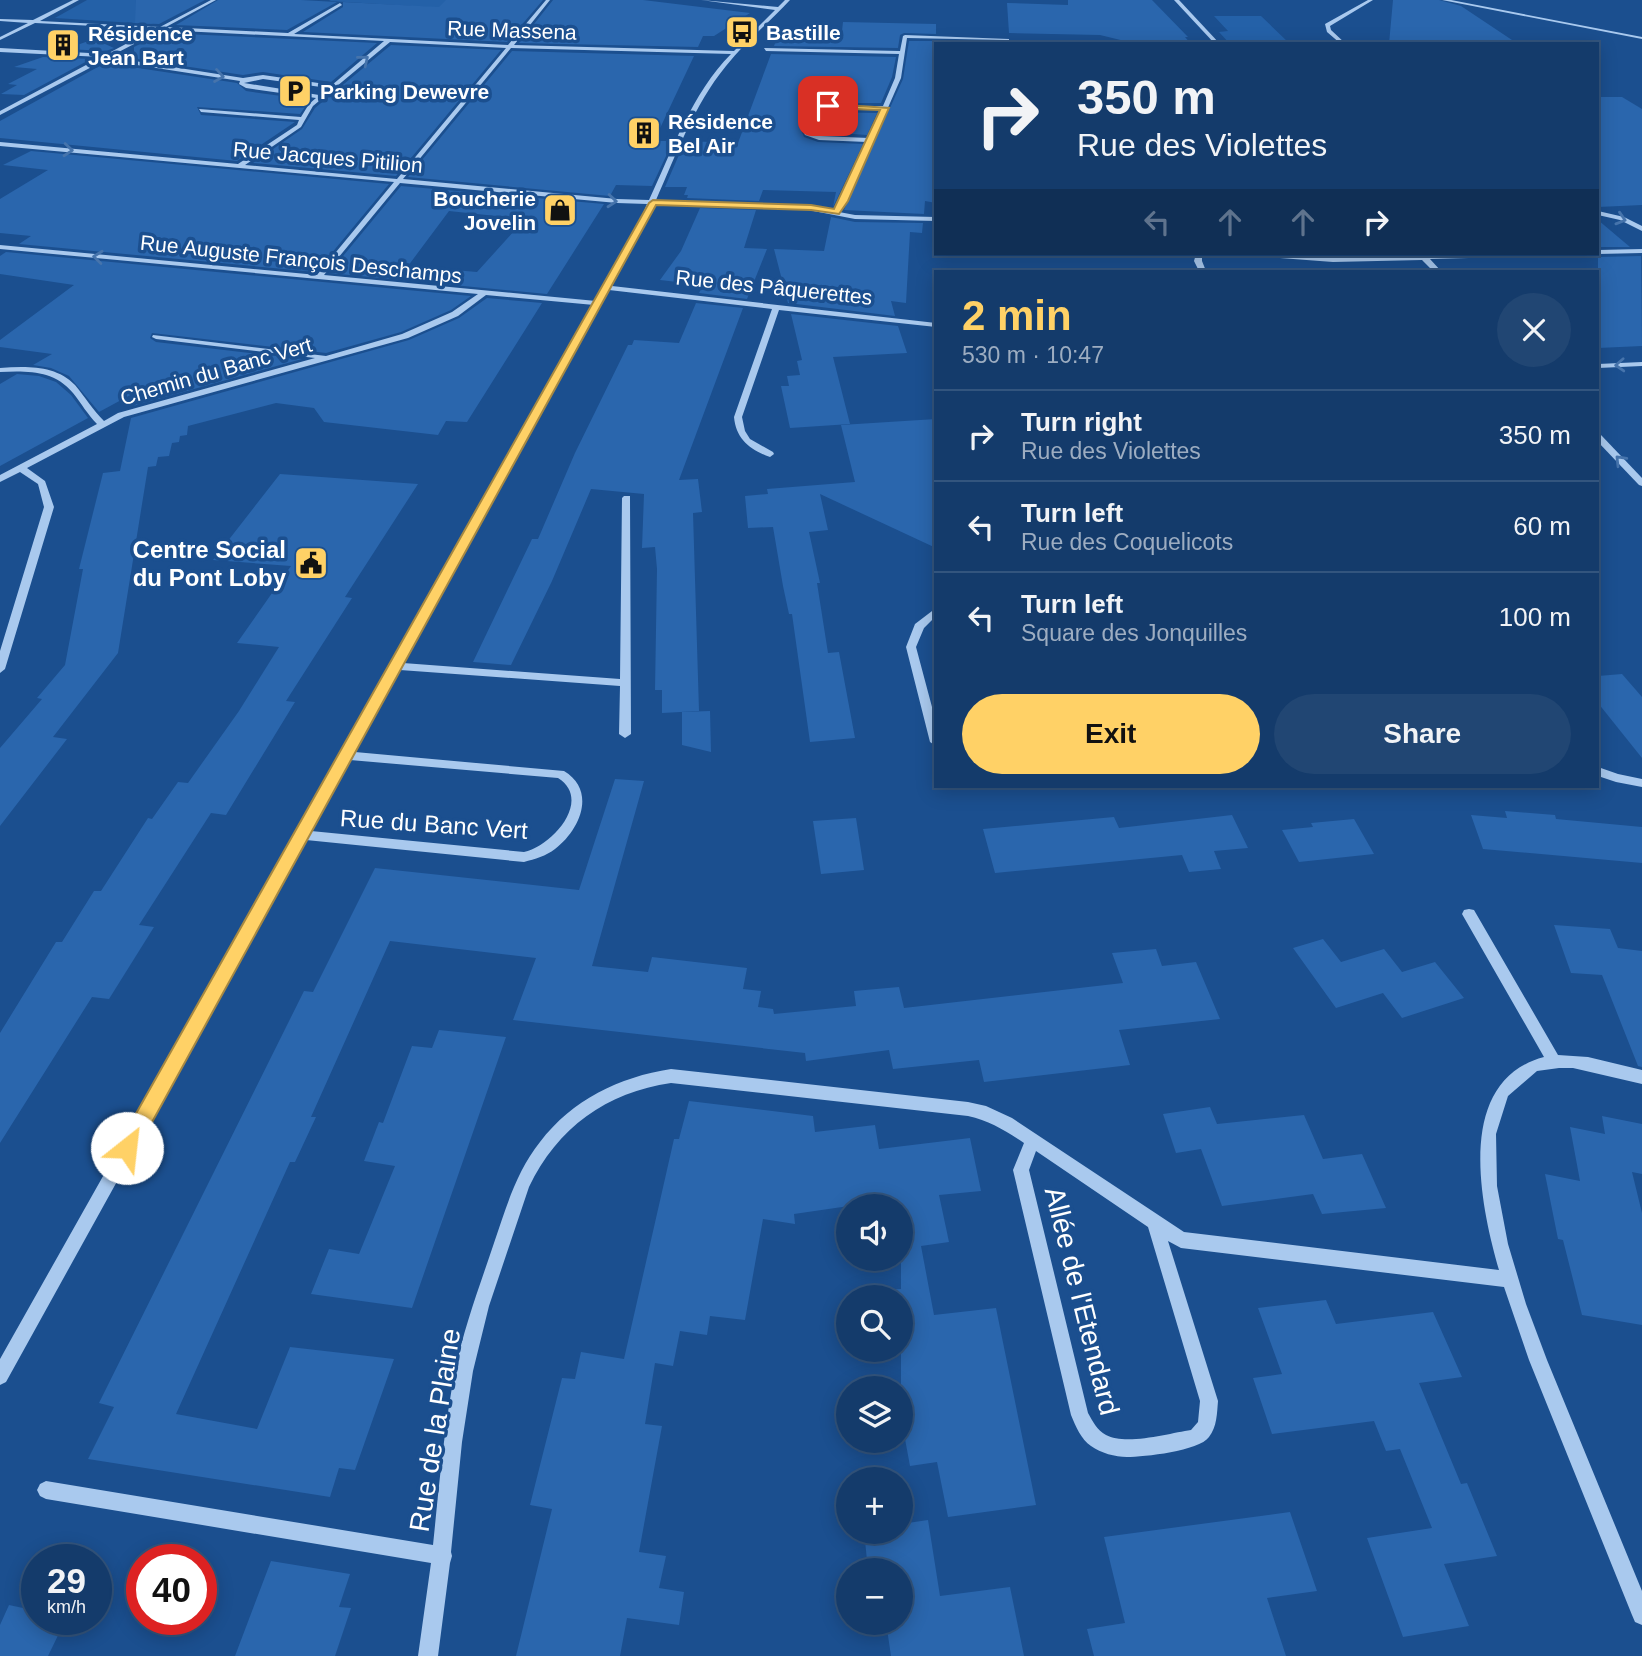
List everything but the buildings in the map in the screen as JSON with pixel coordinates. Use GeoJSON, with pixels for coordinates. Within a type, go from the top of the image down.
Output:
{"type":"FeatureCollection","features":[{"type":"Feature","properties":{"kind":"street"},"geometry":{"type":"LineString","coordinates":[[0,40],[76,0]]}},
{"type":"Feature","properties":{"kind":"street"},"geometry":{"type":"LineString","coordinates":[[0,113],[214,0]]}},
{"type":"Feature","properties":{"kind":"street"},"geometry":{"type":"LineString","coordinates":[[318,278],[548,0]]}},
{"type":"Feature","properties":{"kind":"street"},"geometry":{"type":"LineString","coordinates":[[703,0],[783,4]]}},
{"type":"Feature","properties":{"kind":"street"},"geometry":{"type":"LineString","coordinates":[[1176,0],[1216,42]]}},
{"type":"Feature","properties":{"kind":"street"},"geometry":{"type":"LineString","coordinates":[[1342,42],[1329,31],[1328,23],[1371,0]]}},
{"type":"Feature","properties":{"kind":"street"},"geometry":{"type":"LineString","coordinates":[[1444,0],[1642,38]]}},
{"type":"Feature","properties":{"kind":"street"},"geometry":{"type":"LineString","coordinates":[[289,35],[340,4]]}},
{"type":"Feature","properties":{"kind":"street","name":"Rue du Banc Vert"},"geometry":{"type":"LineString","coordinates":[[0,1376],[607,288],[653,203],[695,108],[721,67],[783,4]]}},
{"type":"Feature","properties":{"kind":"street","name":"Rue Massena"},"geometry":{"type":"LineString","coordinates":[[0,20],[509,47],[734,53]]}},
{"type":"Feature","properties":{"kind":"street"},"geometry":{"type":"LineString","coordinates":[[836,212],[844,201],[899,75],[905,36],[972,41],[1007,39],[1006,42]]}},
{"type":"Feature","properties":{"kind":"street"},"geometry":{"type":"LineString","coordinates":[[239,166],[299,126],[308,108],[389,40]]}},
{"type":"Feature","properties":{"kind":"street"},"geometry":{"type":"LineString","coordinates":[[766,49],[902,53]]}},
{"type":"Feature","properties":{"kind":"street"},"geometry":{"type":"LineString","coordinates":[[0,50],[105,57],[243,80],[263,76],[333,86]]}},
{"type":"Feature","properties":{"kind":"street"},"geometry":{"type":"LineString","coordinates":[[243,80],[241,83],[246,86],[320,97]]}},
{"type":"Feature","properties":{"kind":"street"},"geometry":{"type":"LineString","coordinates":[[870,140],[819,138],[807,134],[805,130],[813,113],[820,107],[885,108]]}},
{"type":"Feature","properties":{"kind":"street"},"geometry":{"type":"LineString","coordinates":[[201,110],[303,119]]}},
{"type":"Feature","properties":{"kind":"street","name":"Rue Jacques Pitilion"},"geometry":{"type":"LineString","coordinates":[[0,144],[653,203],[811,207],[855,217],[934,219]]}},
{"type":"Feature","properties":{"kind":"street"},"geometry":{"type":"LineString","coordinates":[[1599,213],[1622,218],[1642,229]]}},
{"type":"Feature","properties":{"kind":"street","name":"Rue Auguste François Deschamps"},"geometry":{"type":"LineString","coordinates":[[0,247],[598,303]]}},
{"type":"Feature","properties":{"kind":"street"},"geometry":{"type":"LineString","coordinates":[[1599,252],[1642,251]]}},
{"type":"Feature","properties":{"kind":"street"},"geometry":{"type":"LineString","coordinates":[[1276,256],[1320,260],[1422,256],[1436,270]]}},
{"type":"Feature","properties":{"kind":"street","name":"Rue des Pâquerettes"},"geometry":{"type":"LineString","coordinates":[[607,288],[934,325]]}},
{"type":"Feature","properties":{"kind":"street","name":"Chemin du Banc Vert"},"geometry":{"type":"LineString","coordinates":[[0,479],[102,424],[143,408],[331,358],[418,331],[455,314],[483,294]]}},
{"type":"Feature","properties":{"kind":"street"},"geometry":{"type":"LineString","coordinates":[[770,454],[747,442],[739,429],[738,417],[776,307]]}},
{"type":"Feature","properties":{"kind":"street","name":"Chemin du Banc Vert"},"geometry":{"type":"LineString","coordinates":[[156,337],[331,358]]}},
{"type":"Feature","properties":{"kind":"street"},"geometry":{"type":"LineString","coordinates":[[1599,366],[1642,364]]}},
{"type":"Feature","properties":{"kind":"street"},"geometry":{"type":"LineString","coordinates":[[3,371],[44,372],[65,380],[102,424]]}},
{"type":"Feature","properties":{"kind":"street"},"geometry":{"type":"LineString","coordinates":[[1599,438],[1642,483]]}},
{"type":"Feature","properties":{"kind":"street"},"geometry":{"type":"LineString","coordinates":[[0,668],[49,507],[42,483],[20,468]]}},
{"type":"Feature","properties":{"kind":"street"},"geometry":{"type":"LineString","coordinates":[[625,734],[627,498]]}},
{"type":"Feature","properties":{"kind":"street"},"geometry":{"type":"LineString","coordinates":[[934,613],[919,626],[911,647],[934,734]]}},
{"type":"Feature","properties":{"kind":"street"},"geometry":{"type":"LineString","coordinates":[[395,666],[625,683]]}},
{"type":"Feature","properties":{"kind":"street","name":"Rue du Banc Vert"},"geometry":{"type":"LineString","coordinates":[[302,835],[524,857],[536,855],[557,842],[569,823],[578,799],[578,790],[574,783],[560,774],[346,755]]}},
{"type":"Feature","properties":{"kind":"street"},"geometry":{"type":"LineString","coordinates":[[1599,772],[1642,783]]}},
{"type":"Feature","properties":{"kind":"street"},"geometry":{"type":"LineString","coordinates":[[1469,914],[1554,1061]]}},
{"type":"Feature","properties":{"kind":"street"},"geometry":{"type":"LineString","coordinates":[[1642,1077],[1554,1061],[1534,1065],[1518,1074],[1504,1090],[1491,1120],[1488,1148],[1494,1231],[1509,1279],[1555,1402],[1642,1615]]}},
{"type":"Feature","properties":{"kind":"street","name":"Rue de la Plaine"},"geometry":{"type":"LineString","coordinates":[[428,1656],[443,1556],[464,1370],[483,1298],[522,1188],[544,1149],[560,1129],[601,1097],[646,1079],[671,1076],[779,1087]]}},
{"type":"Feature","properties":{"kind":"street","name":"Allée de l'Etendard"},"geometry":{"type":"LineString","coordinates":[[779,1087],[968,1109],[999,1119],[1181,1240],[1509,1279]]}},
{"type":"Feature","properties":{"kind":"street","name":"Allée de l'Etendard"},"geometry":{"type":"LineString","coordinates":[[1034,1142],[1021,1170],[1080,1415],[1095,1441],[1116,1448],[1194,1438],[1202,1433],[1209,1415],[1204,1381],[1155,1225]]}},
{"type":"Feature","properties":{"kind":"street"},"geometry":{"type":"LineString","coordinates":[[46,1490],[443,1556]]}},
{"type":"Feature","properties":{"kind":"shaded area"},"geometry":{"type":"Polygon","coordinates":[[[87,0],[200,0],[150,24],[55,18],[87,0]]]}},
{"type":"Feature","properties":{"kind":"shaded area"},"geometry":{"type":"Polygon","coordinates":[[[536,0],[517,23],[429,7],[329,1],[536,0]]]}},
{"type":"Feature","properties":{"kind":"shaded area"},"geometry":{"type":"Polygon","coordinates":[[[1214,16],[1261,16],[1288,42],[1228,42],[1219,32],[1228,31],[1214,16]]]}},
{"type":"Feature","properties":{"kind":"place","name":"Bastille"},"geometry":{"type":"Point","coordinates":[742,32]}},
{"type":"Feature","properties":{"kind":"place","name":"Résidence Jean Bart"},"geometry":{"type":"Point","coordinates":[63,45]}},
{"type":"Feature","properties":{"kind":"place","name":"Parking Dewevre"},"geometry":{"type":"Point","coordinates":[295,91]}},
{"type":"Feature","properties":{"kind":"place","name":"Résidence Bel Air"},"geometry":{"type":"Point","coordinates":[644,133]}},
{"type":"Feature","properties":{"kind":"place","name":"Boucherie Jovelin"},"geometry":{"type":"Point","coordinates":[560,210]}},
{"type":"Feature","properties":{"kind":"place","name":"Centre Social du Pont Loby"},"geometry":{"type":"Point","coordinates":[311,563]}},
{"type":"Feature","properties":{"kind":"route"},"geometry":{"type":"LineString","coordinates":[[127,1148],[653,203],[811,207],[836,212],[844,201],[885,108],[828,106]]}}]}
